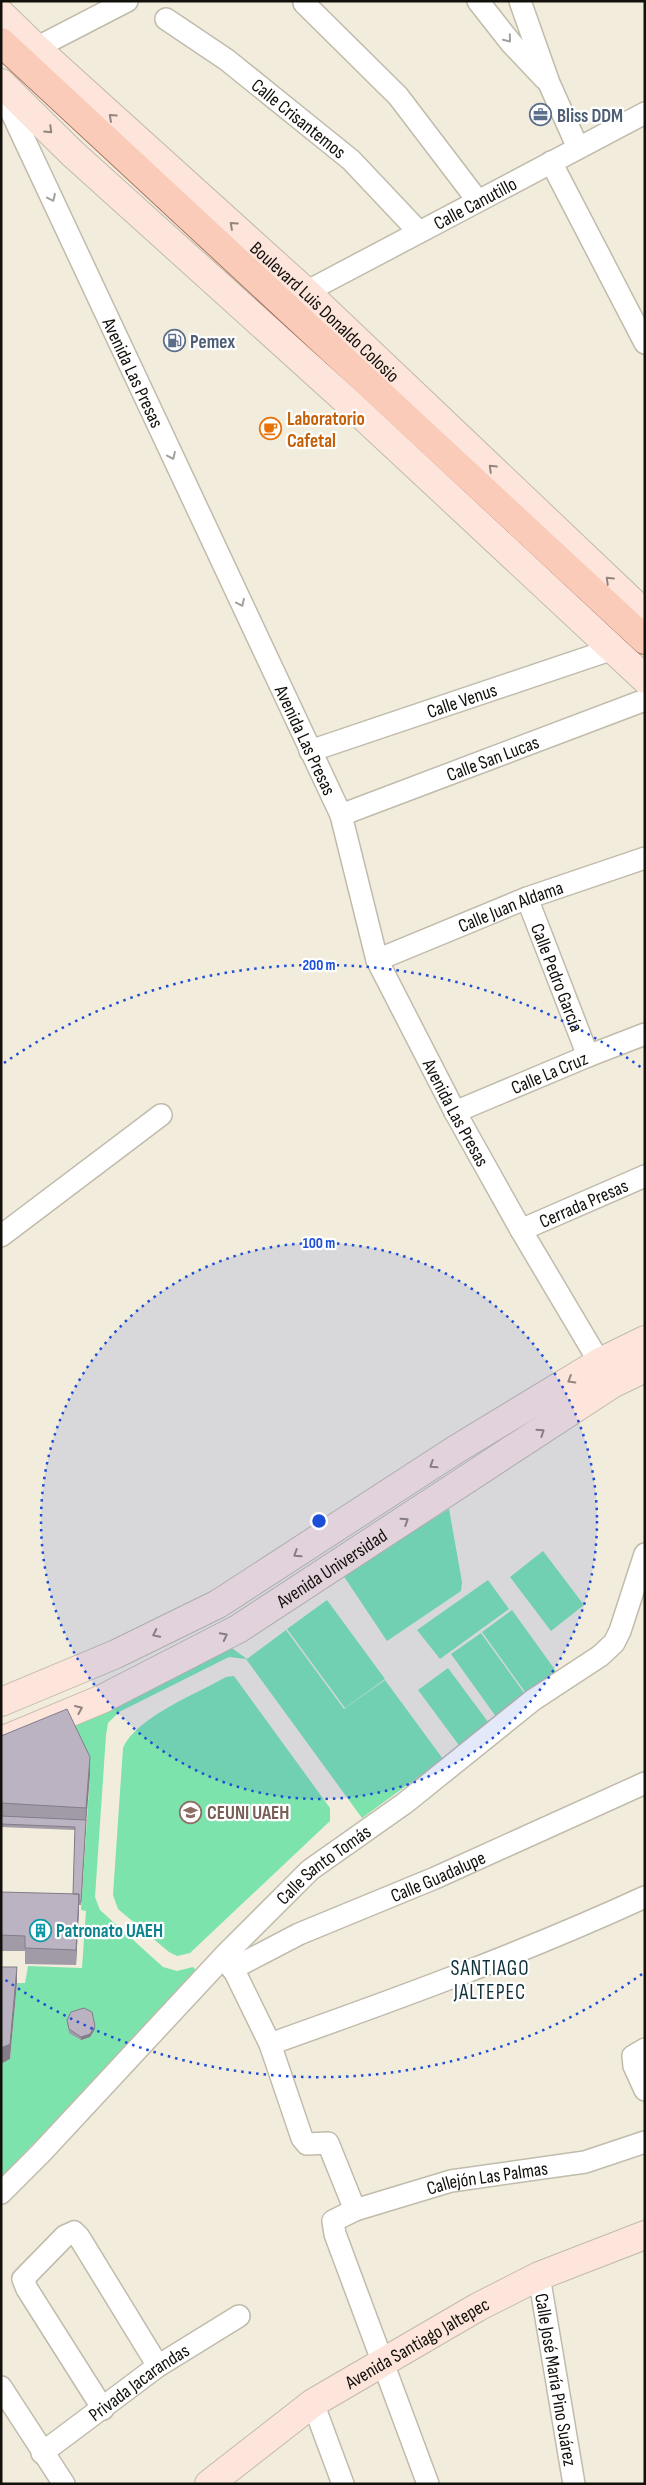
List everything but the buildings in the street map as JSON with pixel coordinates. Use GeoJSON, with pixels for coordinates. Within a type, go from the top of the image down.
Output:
{"type":"FeatureCollection","features":[{"type":"Feature","properties":{"kind":"main road"},"geometry":{"type":"LineString","coordinates":[[1,42],[645,640]]}},
{"type":"Feature","properties":{"kind":"main road"},"geometry":{"type":"LineString","coordinates":[[1,62],[645,659]]}},
{"type":"Feature","properties":{"kind":"street"},"geometry":{"type":"LineString","coordinates":[[36,48],[127,1]]}},
{"type":"Feature","properties":{"kind":"street"},"geometry":{"type":"LineString","coordinates":[[478,1],[511,43],[549,83]]}},
{"type":"Feature","properties":{"kind":"street"},"geometry":{"type":"LineString","coordinates":[[520,1],[549,83],[578,148]]}},
{"type":"Feature","properties":{"kind":"street"},"geometry":{"type":"LineString","coordinates":[[304,3],[398,96],[478,201]]}},
{"type":"Feature","properties":{"kind":"street","name":"Boulevard Luis Donaldo Colosio"},"geometry":{"type":"LineString","coordinates":[[1,14],[36,48],[306,292],[645,614]]}},
{"type":"Feature","properties":{"kind":"street","name":"Calle Crisantemos"},"geometry":{"type":"LineString","coordinates":[[166,19],[227,60],[351,160],[419,232]]}},
{"type":"Feature","properties":{"kind":"street"},"geometry":{"type":"LineString","coordinates":[[1,83],[72,152],[349,403],[645,679]]}},
{"type":"Feature","properties":{"kind":"street","name":"Avenida Las Presas"},"geometry":{"type":"LineString","coordinates":[[1,90],[341,815],[377,960],[455,1112],[521,1230],[606,1373]]}},
{"type":"Feature","properties":{"kind":"street","name":"Calle Canutillo"},"geometry":{"type":"LineString","coordinates":[[306,292],[645,112]]}},
{"type":"Feature","properties":{"kind":"street"},"geometry":{"type":"LineString","coordinates":[[551,162],[645,343]]}},
{"type":"Feature","properties":{"kind":"street","name":"Calle Venus"},"geometry":{"type":"LineString","coordinates":[[310,751],[613,648]]}},
{"type":"Feature","properties":{"kind":"street","name":"Calle San Lucas"},"geometry":{"type":"LineString","coordinates":[[341,815],[645,700]]}},
{"type":"Feature","properties":{"kind":"street","name":"Calle Juan Aldama"},"geometry":{"type":"LineString","coordinates":[[377,960],[527,898],[645,858]]}},
{"type":"Feature","properties":{"kind":"street","name":"Calle Pedro García"},"geometry":{"type":"LineString","coordinates":[[527,898],[588,1056]]}},
{"type":"Feature","properties":{"kind":"street","name":"Calle La Cruz"},"geometry":{"type":"LineString","coordinates":[[455,1112],[645,1034]]}},
{"type":"Feature","properties":{"kind":"street"},"geometry":{"type":"LineString","coordinates":[[1,1236],[161,1115]]}},
{"type":"Feature","properties":{"kind":"street","name":"Cerrada Presas"},"geometry":{"type":"LineString","coordinates":[[521,1230],[645,1176]]}},
{"type":"Feature","properties":{"kind":"street","name":"Avenida Universidad"},"geometry":{"type":"LineString","coordinates":[[1,1741],[102,1699],[238,1629],[606,1373],[645,1340]]}},
{"type":"Feature","properties":{"kind":"street","name":"Avenida Universidad"},"geometry":{"type":"LineString","coordinates":[[1,1702],[116,1654],[218,1604],[455,1450],[606,1373],[645,1368]]}},
{"type":"Feature","properties":{"kind":"street","name":"Calle Santo Tomás"},"geometry":{"type":"LineString","coordinates":[[1,2192],[229,1961],[310,1870],[405,1803],[533,1700],[600,1656],[614,1643],[620,1631],[645,1554]]}},
{"type":"Feature","properties":{"kind":"street","name":"Calle Guadalupe"},"geometry":{"type":"LineString","coordinates":[[229,1961],[435,1878],[645,1783]]}},
{"type":"Feature","properties":{"kind":"street"},"geometry":{"type":"LineString","coordinates":[[270,2044],[423,1990],[580,1926],[645,1897]]}},
{"type":"Feature","properties":{"kind":"street"},"geometry":{"type":"LineString","coordinates":[[229,1961],[270,2044],[302,2138],[307,2144],[328,2143],[355,2210]]}},
{"type":"Feature","properties":{"kind":"street"},"geometry":{"type":"LineString","coordinates":[[639,2053],[634,2066],[645,2090]]}},
{"type":"Feature","properties":{"kind":"street","name":"Callejón Las Palmas"},"geometry":{"type":"LineString","coordinates":[[381,2363],[335,2234],[333,2221],[355,2210],[451,2181],[584,2162],[645,2142]]}},
{"type":"Feature","properties":{"kind":"street"},"geometry":{"type":"LineString","coordinates":[[102,2408],[27,2289],[23,2278],[65,2236],[74,2232],[79,2237],[158,2366]]}},
{"type":"Feature","properties":{"kind":"street","name":"Avenida Santiago Jaltepec"},"geometry":{"type":"LineString","coordinates":[[209,2484],[313,2403],[478,2307],[539,2276],[645,2235]]}},
{"type":"Feature","properties":{"kind":"street","name":"Calle José María Pino Suárez"},"geometry":{"type":"LineString","coordinates":[[539,2276],[574,2484]]}},
{"type":"Feature","properties":{"kind":"street","name":"Privada Jacarandas"},"geometry":{"type":"LineString","coordinates":[[42,2453],[158,2366],[239,2316]]}},
{"type":"Feature","properties":{"kind":"street"},"geometry":{"type":"LineString","coordinates":[[381,2363],[428,2484]]}},
{"type":"Feature","properties":{"kind":"street"},"geometry":{"type":"LineString","coordinates":[[1,2386],[42,2453],[64,2484]]}},
{"type":"Feature","properties":{"kind":"street"},"geometry":{"type":"LineString","coordinates":[[313,2403],[344,2484]]}},
{"type":"Feature","properties":{"kind":"green space"},"geometry":{"type":"Polygon","coordinates":[[[449,1509],[462,1582],[461,1591],[387,1641],[343,1575],[449,1509]]]}},
{"type":"Feature","properties":{"kind":"green space"},"geometry":{"type":"Polygon","coordinates":[[[543,1551],[584,1605],[551,1631],[510,1577],[543,1551]]]}},
{"type":"Feature","properties":{"kind":"green space"},"geometry":{"type":"Polygon","coordinates":[[[488,1580],[509,1609],[440,1659],[417,1630],[488,1580]]]}},
{"type":"Feature","properties":{"kind":"green space"},"geometry":{"type":"Polygon","coordinates":[[[327,1600],[385,1679],[345,1708],[287,1629],[327,1600]]]}},
{"type":"Feature","properties":{"kind":"green space"},"geometry":{"type":"Polygon","coordinates":[[[512,1610],[558,1674],[528,1696],[482,1632],[512,1610]]]}},
{"type":"Feature","properties":{"kind":"green space"},"geometry":{"type":"Polygon","coordinates":[[[286,1630],[344,1709],[385,1680],[443,1759],[362,1818],[246,1659],[229,1657],[119,1712],[108,1723],[106,1735],[95,1897],[100,1910],[163,1967],[177,1971],[193,1967],[199,1973],[1,2177],[1,2064],[10,2059],[17,1983],[25,1983],[28,1966],[82,1968],[86,1911],[81,1910],[90,1773],[67,1724],[229,1646],[247,1659],[286,1630]]]}},
{"type":"Feature","properties":{"kind":"green space"},"geometry":{"type":"Polygon","coordinates":[[[481,1633],[527,1697],[497,1718],[451,1654],[481,1633]]]}},
{"type":"Feature","properties":{"kind":"green space"},"geometry":{"type":"Polygon","coordinates":[[[448,1668],[491,1726],[461,1748],[418,1690],[448,1668]]]}},
{"type":"Feature","properties":{"kind":"green space"},"geometry":{"type":"Polygon","coordinates":[[[234,1676],[330,1808],[330,1821],[190,1953],[177,1956],[169,1952],[118,1909],[113,1895],[123,1748],[140,1727],[168,1707],[226,1677],[234,1676]]]}},
{"type":"Feature","properties":{"kind":"place","name":"Bliss DDM"},"geometry":{"type":"Point","coordinates":[541,115]}},
{"type":"Feature","properties":{"kind":"place","name":"Pemex"},"geometry":{"type":"Point","coordinates":[174,341]}},
{"type":"Feature","properties":{"kind":"place","name":"Laboratorio Cafetal"},"geometry":{"type":"Point","coordinates":[271,429]}},
{"type":"Feature","properties":{"kind":"place","name":"CEUNI UAEH"},"geometry":{"type":"Point","coordinates":[191,1812]}},
{"type":"Feature","properties":{"kind":"place","name":"Patronato UAEH"},"geometry":{"type":"Point","coordinates":[40,1930]}},
{"type":"Feature","properties":{"kind":"district","name":"SANTIAGO JALTEPEC"},"geometry":{"type":"Point","coordinates":[490,1980]}}]}
